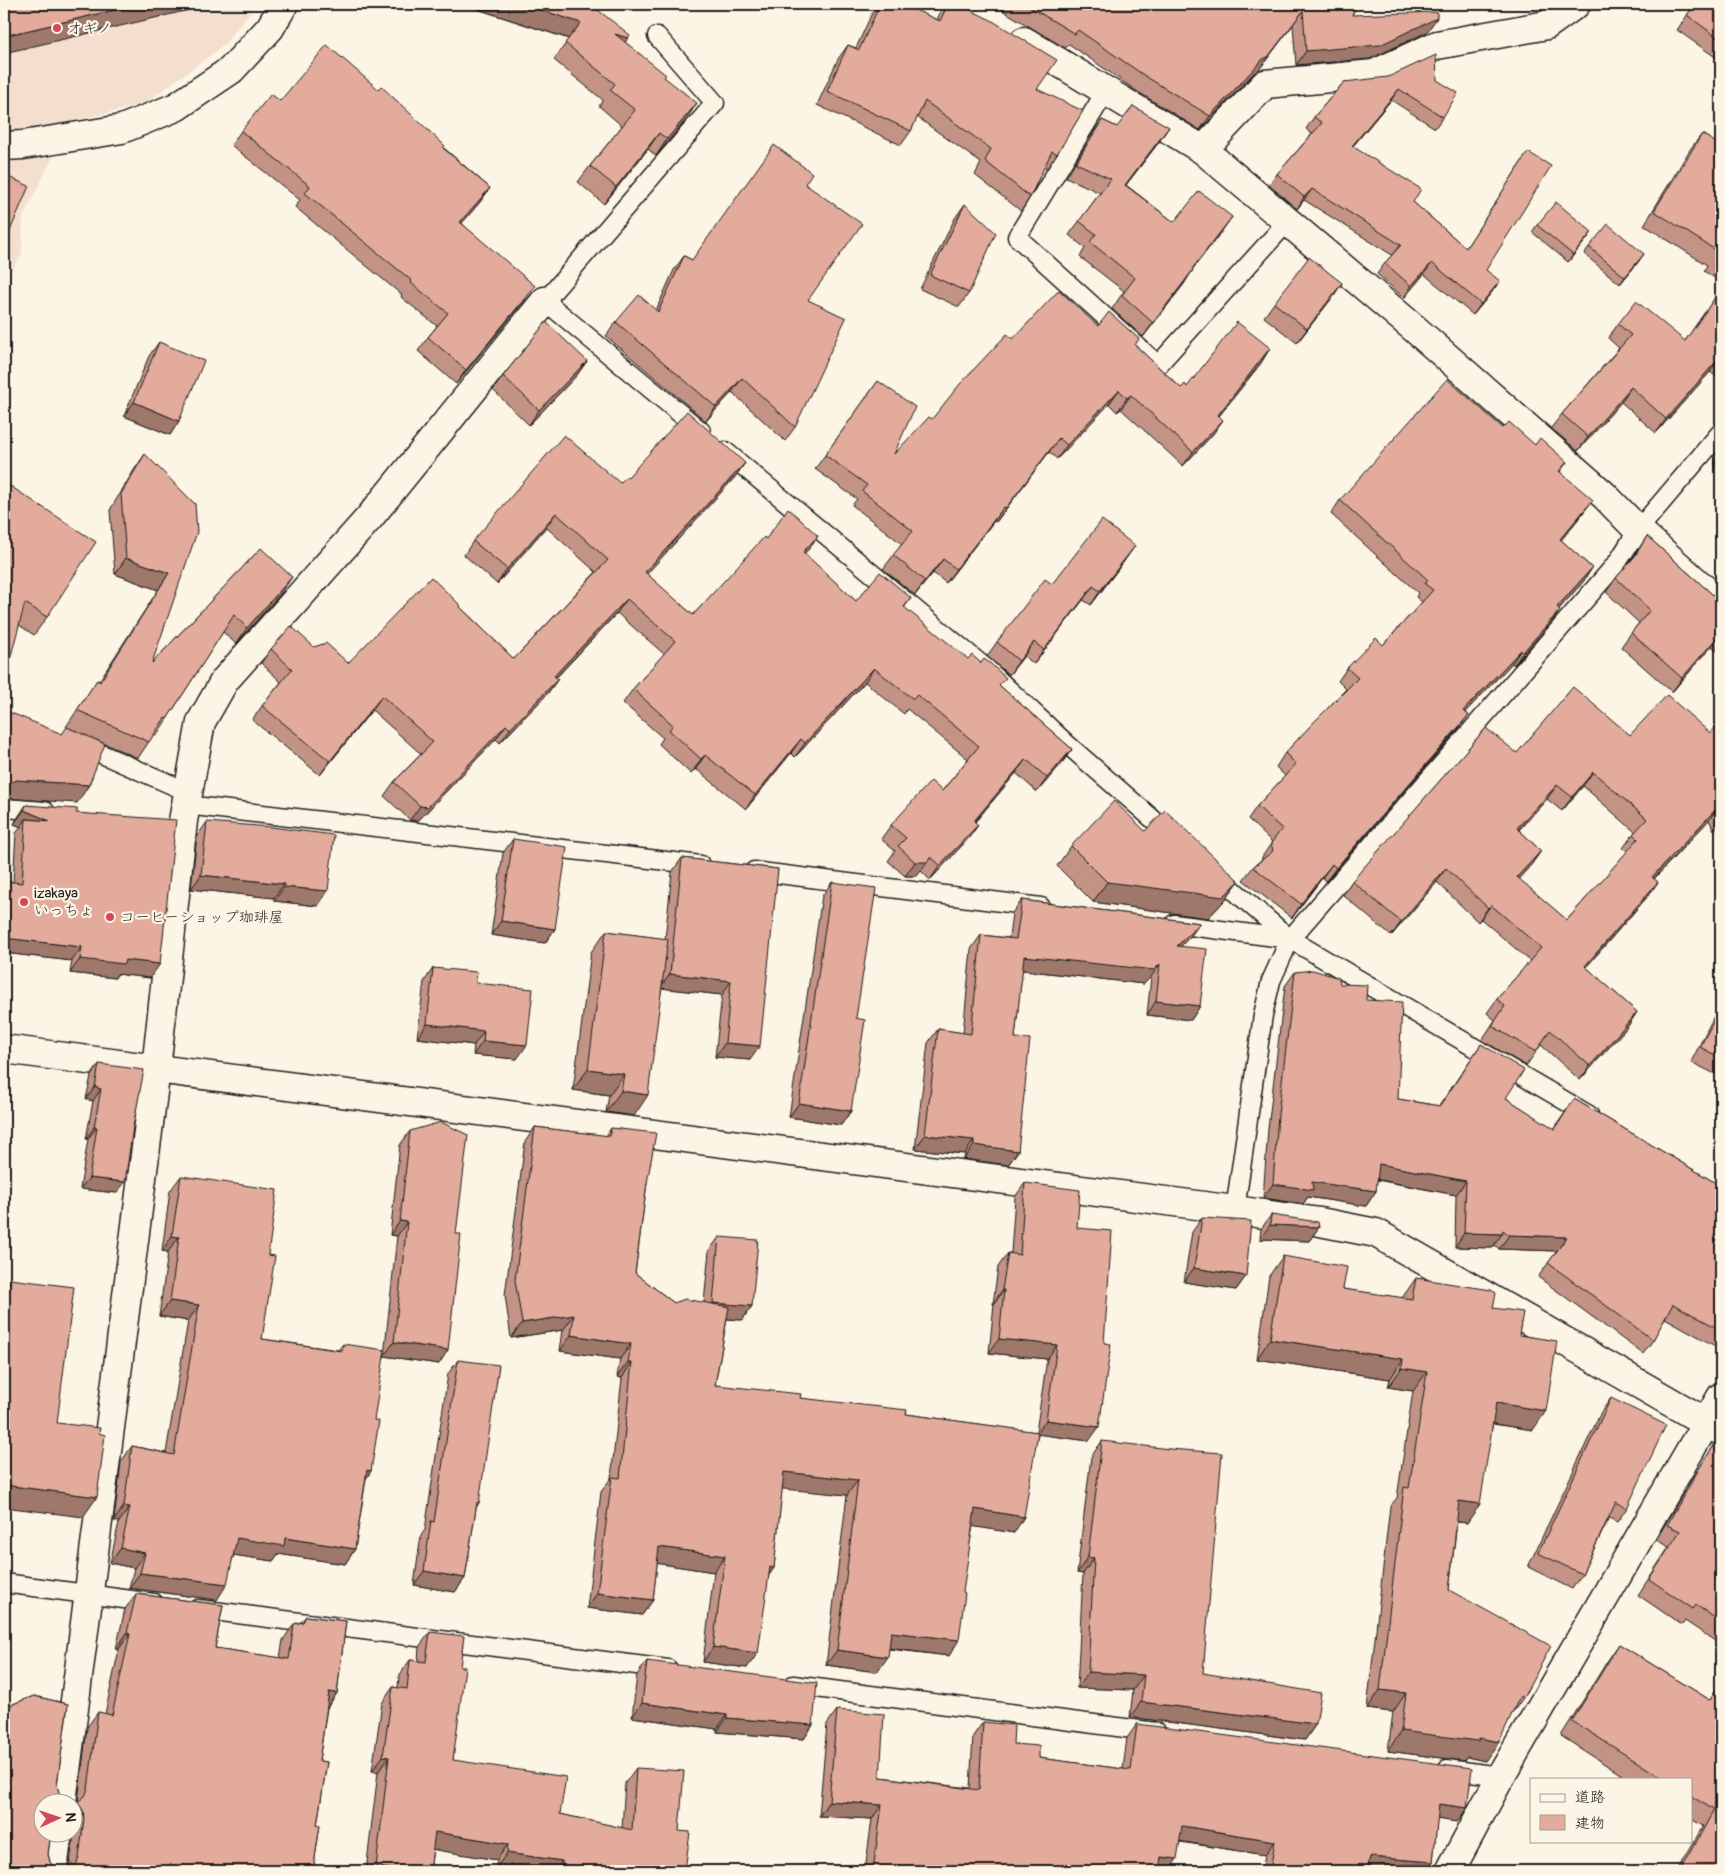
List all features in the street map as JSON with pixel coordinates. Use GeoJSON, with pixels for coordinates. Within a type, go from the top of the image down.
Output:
{"type":"FeatureCollection","features":[{"type":"Feature","properties":{"kind":"street"},"geometry":{"type":"LineString","coordinates":[[4,146],[122,129],[176,107],[231,70],[270,28],[284,4]]}},
{"type":"Feature","properties":{"kind":"street"},"geometry":{"type":"LineString","coordinates":[[1203,150],[1264,84],[1374,74],[1437,45],[1547,25],[1576,4]]}},
{"type":"Feature","properties":{"kind":"street"},"geometry":{"type":"LineString","coordinates":[[1006,30],[1203,150],[1415,329],[1605,496],[1638,530],[1721,604]]}},
{"type":"Feature","properties":{"kind":"street"},"geometry":{"type":"LineString","coordinates":[[63,1792],[156,1069],[180,810],[201,722],[225,680],[370,517],[545,301]]}},
{"type":"Feature","properties":{"kind":"street"},"geometry":{"type":"LineString","coordinates":[[4,1050],[1235,1210],[1320,1222],[1376,1233],[1714,1427]]}},
{"type":"Feature","properties":{"kind":"street"},"geometry":{"type":"LineString","coordinates":[[1450,1871],[1501,1776],[1714,1427],[1721,1397]]}},
{"type":"Feature","properties":{"kind":"street"},"geometry":{"type":"LineString","coordinates":[[53,1871],[57,1842]]}},
{"type":"Feature","properties":{"kind":"lane"},"geometry":{"type":"LineString","coordinates":[[658,36],[715,103],[545,301],[988,670],[1068,745],[1186,848]]}},
{"type":"Feature","properties":{"kind":"lane"},"geometry":{"type":"LineString","coordinates":[[1106,91],[1017,237],[1158,365],[1288,221]]}},
{"type":"Feature","properties":{"kind":"lane"},"geometry":{"type":"LineString","coordinates":[[1235,1210],[1263,1015],[1271,981],[1290,939],[1617,563],[1638,530],[1721,432]]}},
{"type":"Feature","properties":{"kind":"lane"},"geometry":{"type":"LineString","coordinates":[[65,738],[180,810],[716,866]]}},
{"type":"Feature","properties":{"kind":"lane"},"geometry":{"type":"LineString","coordinates":[[4,808],[64,813]]}},
{"type":"Feature","properties":{"kind":"lane"},"geometry":{"type":"LineString","coordinates":[[1201,862],[1290,939],[1603,1123]]}},
{"type":"Feature","properties":{"kind":"lane"},"geometry":{"type":"LineString","coordinates":[[736,869],[1062,910]]}},
{"type":"Feature","properties":{"kind":"lane"},"geometry":{"type":"LineString","coordinates":[[1161,922],[1290,939]]}},
{"type":"Feature","properties":{"kind":"lane"},"geometry":{"type":"LineString","coordinates":[[4,1583],[682,1671]]}},
{"type":"Feature","properties":{"kind":"lane"},"geometry":{"type":"LineString","coordinates":[[780,1683],[1175,1734]]}},
{"type":"Feature","properties":{"kind":"lane"},"geometry":{"type":"LineString","coordinates":[[1432,1767],[1501,1776]]}},
{"type":"Feature","properties":{"kind":"shaded area"},"geometry":{"type":"Polygon","coordinates":[[[4,4],[257,4],[223,46],[144,104],[47,128],[54,155],[23,217],[22,254],[4,284],[4,4]]]}},
{"type":"Feature","properties":{"kind":"building"},"geometry":{"type":"Polygon","coordinates":[[[4,4],[140,4],[4,36],[4,4]]]}},
{"type":"Feature","properties":{"kind":"building"},"geometry":{"type":"Polygon","coordinates":[[[523,4],[590,4],[630,35],[628,38],[615,34],[697,103],[667,139],[659,133],[616,187],[590,166],[635,110],[610,90],[615,84],[565,43],[581,23],[523,4]]]}},
{"type":"Feature","properties":{"kind":"building"},"geometry":{"type":"Polygon","coordinates":[[[880,4],[902,4],[940,21],[948,4],[958,4],[991,20],[1057,60],[1037,89],[1083,111],[1057,154],[1052,151],[1030,197],[985,161],[991,149],[925,101],[911,131],[827,91],[848,45],[859,50],[880,4]]]}},
{"type":"Feature","properties":{"kind":"building"},"geometry":{"type":"Polygon","coordinates":[[[1025,4],[1357,4],[1352,15],[1437,12],[1437,18],[1380,45],[1306,51],[1303,11],[1268,57],[1263,59],[1210,116],[1145,76],[1078,30],[1075,34],[1025,4]]]}},
{"type":"Feature","properties":{"kind":"building"},"geometry":{"type":"Polygon","coordinates":[[[1695,4],[1721,4],[1721,40],[1687,15],[1695,4]]]}},
{"type":"Feature","properties":{"kind":"building"},"geometry":{"type":"Polygon","coordinates":[[[327,45],[378,89],[381,86],[445,146],[443,148],[490,188],[460,222],[535,286],[466,370],[428,337],[448,313],[305,193],[310,186],[241,131],[271,94],[280,101],[327,45]]]}},
{"type":"Feature","properties":{"kind":"building"},"geometry":{"type":"Polygon","coordinates":[[[1436,55],[1437,80],[1458,93],[1443,117],[1399,89],[1352,146],[1421,189],[1413,202],[1466,248],[1528,152],[1551,166],[1486,270],[1500,281],[1481,304],[1432,263],[1411,286],[1385,263],[1401,245],[1312,189],[1304,197],[1277,174],[1322,123],[1314,117],[1344,82],[1388,77],[1436,55]]]}},
{"type":"Feature","properties":{"kind":"building"},"geometry":{"type":"Polygon","coordinates":[[[1133,106],[1169,127],[1125,185],[1174,222],[1199,191],[1232,217],[1153,323],[1122,295],[1135,278],[1090,242],[1096,234],[1079,221],[1111,179],[1076,163],[1102,120],[1117,127],[1133,106]]]}},
{"type":"Feature","properties":{"kind":"building"},"geometry":{"type":"Polygon","coordinates":[[[1702,134],[1721,146],[1721,261],[1714,256],[1717,251],[1654,211],[1702,134]]]}},
{"type":"Feature","properties":{"kind":"building"},"geometry":{"type":"Polygon","coordinates":[[[774,145],[812,173],[805,184],[862,224],[808,300],[846,318],[795,427],[742,378],[716,407],[616,322],[639,295],[658,312],[684,256],[692,260],[774,145]]]}},
{"type":"Feature","properties":{"kind":"building"},"geometry":{"type":"Polygon","coordinates":[[[4,175],[29,186],[4,245],[4,175]]]}},
{"type":"Feature","properties":{"kind":"building"},"geometry":{"type":"Polygon","coordinates":[[[1556,202],[1592,232],[1573,255],[1537,225],[1556,202]]]}},
{"type":"Feature","properties":{"kind":"building"},"geometry":{"type":"Polygon","coordinates":[[[965,204],[996,233],[969,293],[930,275],[965,204]]]}},
{"type":"Feature","properties":{"kind":"building"},"geometry":{"type":"Polygon","coordinates":[[[1608,224],[1644,254],[1625,277],[1589,247],[1608,224]]]}},
{"type":"Feature","properties":{"kind":"building"},"geometry":{"type":"Polygon","coordinates":[[[1309,257],[1342,283],[1307,329],[1274,303],[1309,257]]]}},
{"type":"Feature","properties":{"kind":"building"},"geometry":{"type":"Polygon","coordinates":[[[1721,289],[1721,358],[1666,419],[1631,387],[1588,437],[1562,414],[1631,335],[1618,324],[1636,301],[1685,341],[1721,289]]]}},
{"type":"Feature","properties":{"kind":"building"},"geometry":{"type":"Polygon","coordinates":[[[1059,290],[1098,326],[1109,312],[1139,339],[1135,345],[1181,388],[1185,384],[1187,387],[1237,322],[1270,348],[1218,415],[1223,420],[1193,452],[1131,395],[1127,398],[1119,390],[1067,445],[1059,438],[1006,508],[1004,507],[956,569],[943,559],[925,581],[893,555],[913,531],[862,491],[867,485],[825,455],[878,381],[915,407],[894,454],[929,417],[932,419],[960,384],[1007,334],[1013,339],[1059,290]]]}},
{"type":"Feature","properties":{"kind":"building"},"geometry":{"type":"Polygon","coordinates":[[[546,322],[587,361],[539,410],[503,376],[546,322]]]}},
{"type":"Feature","properties":{"kind":"building"},"geometry":{"type":"Polygon","coordinates":[[[159,342],[204,361],[179,421],[134,402],[159,342]]]}},
{"type":"Feature","properties":{"kind":"building"},"geometry":{"type":"Polygon","coordinates":[[[1447,379],[1503,428],[1509,422],[1535,445],[1540,438],[1567,462],[1559,471],[1593,500],[1560,539],[1592,568],[1557,607],[1560,610],[1523,652],[1521,650],[1463,711],[1469,715],[1336,868],[1332,864],[1301,904],[1253,867],[1273,851],[1271,843],[1282,829],[1257,806],[1296,764],[1285,753],[1358,678],[1347,668],[1376,638],[1383,645],[1433,590],[1425,584],[1428,580],[1340,500],[1447,379]]]}},
{"type":"Feature","properties":{"kind":"building"},"geometry":{"type":"Polygon","coordinates":[[[687,411],[745,463],[645,572],[693,615],[764,537],[766,539],[788,508],[818,536],[803,552],[856,601],[880,572],[911,598],[904,607],[968,659],[972,655],[981,663],[984,659],[991,664],[1006,678],[999,685],[1072,749],[1047,778],[1026,759],[974,821],[978,825],[940,865],[931,857],[927,862],[915,862],[898,846],[906,838],[891,825],[931,781],[942,791],[979,746],[917,695],[913,699],[874,668],[805,743],[801,739],[755,795],[705,755],[701,759],[669,730],[673,725],[633,689],[675,641],[627,599],[554,676],[558,679],[510,729],[506,725],[428,807],[420,806],[394,782],[433,742],[382,696],[330,761],[262,706],[292,669],[271,649],[291,626],[314,647],[326,643],[348,663],[431,577],[514,659],[608,560],[556,513],[507,569],[473,541],[564,435],[620,483],[628,477],[687,411]]]}},
{"type":"Feature","properties":{"kind":"building"},"geometry":{"type":"Polygon","coordinates":[[[145,454],[195,504],[197,532],[152,663],[261,548],[292,577],[247,628],[234,615],[167,719],[165,718],[149,742],[77,710],[97,680],[100,682],[169,573],[126,558],[121,494],[145,454]]]}},
{"type":"Feature","properties":{"kind":"building"},"geometry":{"type":"Polygon","coordinates":[[[4,482],[96,542],[47,617],[25,603],[4,682],[4,482]]]}},
{"type":"Feature","properties":{"kind":"building"},"geometry":{"type":"Polygon","coordinates":[[[1102,520],[1135,546],[1100,591],[1093,586],[1044,650],[1034,642],[1019,661],[997,642],[1045,579],[1052,584],[1102,520]]]}},
{"type":"Feature","properties":{"kind":"building"},"geometry":{"type":"Polygon","coordinates":[[[1647,536],[1721,602],[1721,633],[1682,678],[1631,633],[1650,610],[1616,578],[1635,556],[1647,536]]]}},
{"type":"Feature","properties":{"kind":"building"},"geometry":{"type":"Polygon","coordinates":[[[1573,687],[1630,735],[1667,695],[1710,733],[1721,720],[1721,811],[1719,806],[1652,877],[1658,882],[1585,966],[1637,1012],[1590,1066],[1550,1030],[1536,1052],[1492,1026],[1505,1006],[1497,999],[1541,948],[1491,905],[1488,908],[1446,868],[1401,922],[1352,881],[1486,728],[1517,753],[1573,687]],[[1593,772],[1572,797],[1557,785],[1517,828],[1541,851],[1517,877],[1567,920],[1638,839],[1633,834],[1647,819],[1593,772]]]}},
{"type":"Feature","properties":{"kind":"building"},"geometry":{"type":"Polygon","coordinates":[[[4,710],[62,734],[67,727],[105,744],[89,785],[17,780],[9,783],[4,781],[4,710]]]}},
{"type":"Feature","properties":{"kind":"building"},"geometry":{"type":"Polygon","coordinates":[[[1114,801],[1145,831],[1165,810],[1239,881],[1223,897],[1107,882],[1071,846],[1114,801]]]}},
{"type":"Feature","properties":{"kind":"building"},"geometry":{"type":"Polygon","coordinates":[[[26,805],[78,809],[76,813],[176,820],[160,964],[125,960],[124,964],[80,959],[82,947],[4,938],[4,881],[22,883],[26,819],[50,821],[24,810],[26,805]]]}},
{"type":"Feature","properties":{"kind":"building"},"geometry":{"type":"Polygon","coordinates":[[[207,822],[271,827],[334,835],[328,891],[284,887],[284,884],[201,875],[207,822]]]}},
{"type":"Feature","properties":{"kind":"building"},"geometry":{"type":"Polygon","coordinates":[[[513,839],[567,847],[555,929],[501,921],[513,839]]]}},
{"type":"Feature","properties":{"kind":"building"},"geometry":{"type":"Polygon","coordinates":[[[682,858],[778,869],[760,1046],[725,1043],[731,981],[670,974],[682,858]]]}},
{"type":"Feature","properties":{"kind":"building"},"geometry":{"type":"Polygon","coordinates":[[[832,882],[876,888],[856,1018],[865,1020],[851,1111],[799,1103],[832,882]]]}},
{"type":"Feature","properties":{"kind":"building"},"geometry":{"type":"Polygon","coordinates":[[[1022,900],[1200,923],[1177,946],[1207,949],[1200,1006],[1156,1001],[1160,964],[1154,970],[1024,956],[1015,1038],[1030,1039],[1018,1151],[974,1145],[974,1140],[925,1135],[938,1029],[971,1034],[981,935],[1016,939],[1022,900]]]}},
{"type":"Feature","properties":{"kind":"building"},"geometry":{"type":"Polygon","coordinates":[[[606,931],[668,939],[648,1095],[621,1091],[624,1074],[588,1069],[606,931]]]}},
{"type":"Feature","properties":{"kind":"building"},"geometry":{"type":"Polygon","coordinates":[[[433,968],[477,972],[476,983],[533,989],[527,1045],[483,1041],[484,1031],[427,1024],[433,968]]]}},
{"type":"Feature","properties":{"kind":"building"},"geometry":{"type":"Polygon","coordinates":[[[1313,970],[1339,978],[1340,984],[1367,985],[1366,1000],[1402,1002],[1398,1099],[1440,1106],[1481,1044],[1524,1070],[1506,1098],[1555,1129],[1574,1099],[1721,1186],[1721,1330],[1673,1304],[1653,1340],[1548,1263],[1567,1237],[1509,1235],[1503,1230],[1502,1234],[1464,1233],[1466,1181],[1379,1164],[1376,1191],[1312,1182],[1313,1190],[1273,1184],[1278,1115],[1295,972],[1313,970]]]}},
{"type":"Feature","properties":{"kind":"building"},"geometry":{"type":"Polygon","coordinates":[[[1721,1007],[1721,1058],[1700,1047],[1721,1007]]]}},
{"type":"Feature","properties":{"kind":"building"},"geometry":{"type":"Polygon","coordinates":[[[99,1064],[144,1070],[125,1182],[89,1178],[97,1127],[94,1127],[101,1089],[95,1087],[99,1064]]]}},
{"type":"Feature","properties":{"kind":"building"},"geometry":{"type":"Polygon","coordinates":[[[441,1122],[468,1135],[456,1234],[461,1234],[448,1350],[394,1342],[407,1222],[400,1221],[410,1131],[441,1122]]]}},
{"type":"Feature","properties":{"kind":"building"},"geometry":{"type":"Polygon","coordinates":[[[535,1127],[610,1136],[611,1128],[656,1133],[635,1273],[674,1303],[685,1299],[729,1307],[715,1385],[801,1394],[800,1398],[907,1410],[906,1414],[1038,1432],[1024,1517],[975,1509],[963,1592],[965,1593],[959,1640],[891,1632],[888,1657],[837,1650],[858,1480],[784,1472],[774,1568],[770,1567],[758,1653],[713,1647],[725,1556],[659,1547],[653,1600],[597,1593],[612,1477],[620,1478],[632,1362],[628,1362],[631,1344],[571,1335],[574,1315],[522,1323],[515,1280],[535,1127]]]}},
{"type":"Feature","properties":{"kind":"building"},"geometry":{"type":"Polygon","coordinates":[[[181,1176],[277,1190],[268,1255],[275,1256],[262,1339],[342,1351],[343,1344],[385,1350],[374,1420],[379,1421],[371,1471],[367,1470],[355,1549],[285,1538],[284,1546],[237,1538],[227,1584],[140,1573],[145,1553],[121,1548],[130,1507],[124,1506],[132,1446],[174,1455],[199,1305],[170,1301],[179,1237],[172,1236],[181,1176]]]}},
{"type":"Feature","properties":{"kind":"building"},"geometry":{"type":"Polygon","coordinates":[[[1025,1183],[1080,1190],[1077,1228],[1112,1231],[1104,1343],[1111,1344],[1099,1427],[1046,1420],[1057,1345],[999,1339],[1004,1290],[1002,1290],[1008,1253],[1020,1255],[1025,1183]]]}},
{"type":"Feature","properties":{"kind":"building"},"geometry":{"type":"Polygon","coordinates":[[[1271,1215],[1318,1222],[1319,1227],[1270,1225],[1271,1215]]]}},
{"type":"Feature","properties":{"kind":"building"},"geometry":{"type":"Polygon","coordinates":[[[1202,1218],[1251,1221],[1246,1276],[1194,1268],[1202,1218]]]}},
{"type":"Feature","properties":{"kind":"building"},"geometry":{"type":"Polygon","coordinates":[[[719,1237],[758,1240],[752,1306],[713,1303],[719,1237]]]}},
{"type":"Feature","properties":{"kind":"building"},"geometry":{"type":"Polygon","coordinates":[[[1283,1256],[1347,1267],[1343,1289],[1412,1299],[1416,1278],[1491,1290],[1496,1293],[1493,1308],[1523,1312],[1519,1335],[1557,1341],[1546,1411],[1496,1403],[1480,1504],[1459,1501],[1449,1590],[1551,1646],[1523,1698],[1520,1696],[1499,1742],[1479,1738],[1478,1741],[1401,1731],[1406,1693],[1380,1690],[1404,1487],[1409,1488],[1427,1372],[1402,1368],[1403,1359],[1270,1339],[1283,1256]]]}},
{"type":"Feature","properties":{"kind":"building"},"geometry":{"type":"Polygon","coordinates":[[[10,1279],[74,1287],[57,1423],[100,1428],[99,1433],[105,1435],[97,1497],[4,1485],[4,1283],[10,1283],[10,1279]]]}},
{"type":"Feature","properties":{"kind":"building"},"geometry":{"type":"Polygon","coordinates":[[[458,1360],[499,1365],[479,1503],[477,1502],[465,1578],[424,1571],[431,1521],[434,1522],[458,1360]]]}},
{"type":"Feature","properties":{"kind":"building"},"geometry":{"type":"Polygon","coordinates":[[[1611,1398],[1666,1425],[1627,1508],[1616,1502],[1582,1574],[1538,1553],[1611,1398]]]}},
{"type":"Feature","properties":{"kind":"building"},"geometry":{"type":"Polygon","coordinates":[[[1721,1435],[1721,1622],[1696,1605],[1693,1609],[1649,1579],[1680,1531],[1667,1525],[1700,1467],[1721,1435]]]}},
{"type":"Feature","properties":{"kind":"building"},"geometry":{"type":"Polygon","coordinates":[[[1102,1441],[1222,1453],[1203,1673],[1321,1693],[1316,1724],[1141,1702],[1144,1675],[1088,1672],[1094,1558],[1088,1557],[1102,1441]]]}},
{"type":"Feature","properties":{"kind":"building"},"geometry":{"type":"Polygon","coordinates":[[[136,1594],[223,1605],[215,1648],[289,1659],[294,1624],[303,1622],[306,1616],[346,1621],[337,1693],[329,1692],[319,1761],[327,1762],[317,1825],[320,1825],[313,1871],[62,1871],[69,1870],[76,1865],[79,1858],[84,1818],[82,1798],[88,1789],[98,1712],[112,1715],[130,1634],[127,1633],[136,1594]]]}},
{"type":"Feature","properties":{"kind":"building"},"geometry":{"type":"Polygon","coordinates":[[[430,1632],[464,1636],[460,1667],[465,1667],[453,1760],[566,1777],[560,1814],[632,1830],[636,1768],[684,1771],[679,1831],[690,1832],[685,1871],[563,1871],[562,1861],[507,1853],[508,1844],[435,1832],[430,1871],[409,1871],[376,1867],[389,1757],[383,1756],[393,1687],[407,1689],[410,1660],[426,1662],[430,1632]]]}},
{"type":"Feature","properties":{"kind":"building"},"geometry":{"type":"Polygon","coordinates":[[[1619,1644],[1710,1700],[1721,1683],[1721,1871],[1680,1871],[1714,1810],[1692,1797],[1692,1778],[1662,1778],[1572,1721],[1619,1644]]]}},
{"type":"Feature","properties":{"kind":"building"},"geometry":{"type":"Polygon","coordinates":[[[647,1661],[817,1683],[813,1725],[727,1718],[727,1715],[642,1703],[647,1661]]]}},
{"type":"Feature","properties":{"kind":"building"},"geometry":{"type":"Polygon","coordinates":[[[34,1696],[68,1704],[57,1785],[59,1792],[32,1792],[32,1842],[50,1842],[48,1854],[50,1862],[55,1868],[62,1871],[4,1871],[4,1709],[34,1696]]]}},
{"type":"Feature","properties":{"kind":"building"},"geometry":{"type":"Polygon","coordinates":[[[837,1710],[884,1714],[880,1777],[979,1790],[983,1722],[1014,1725],[1013,1744],[1039,1746],[1039,1758],[1131,1770],[1137,1724],[1472,1768],[1467,1808],[1439,1804],[1433,1862],[1370,1857],[1367,1871],[1270,1871],[1275,1841],[1182,1826],[1177,1859],[1161,1857],[1159,1871],[873,1871],[882,1805],[829,1801],[837,1710]]]}},
{"type":"Feature","properties":{"kind":"place","name":"オギノ"},"geometry":{"type":"Point","coordinates":[57,28]}},
{"type":"Feature","properties":{"kind":"place","name":"izakaya いっちょ"},"geometry":{"type":"Point","coordinates":[24,902]}},
{"type":"Feature","properties":{"kind":"place","name":"コーヒーショップ珈琲屋"},"geometry":{"type":"Point","coordinates":[110,917]}}]}
